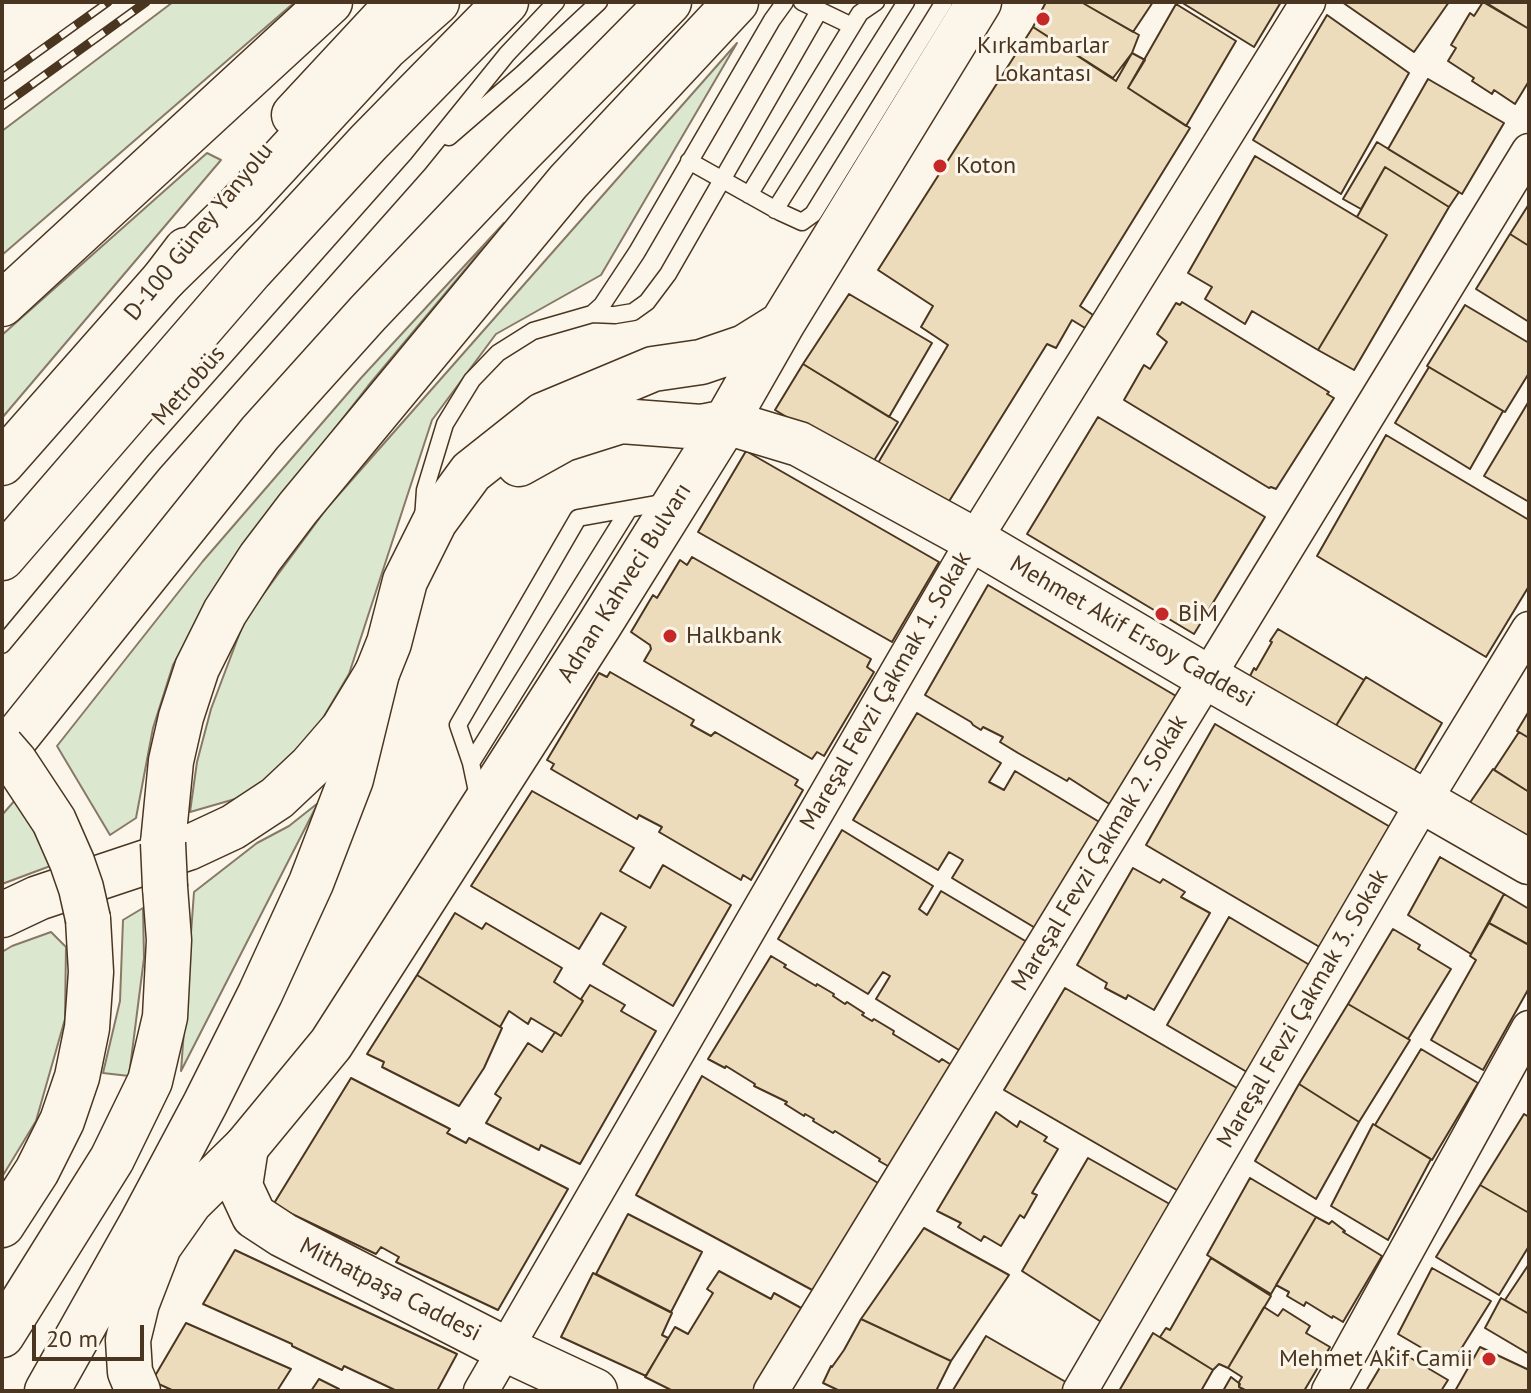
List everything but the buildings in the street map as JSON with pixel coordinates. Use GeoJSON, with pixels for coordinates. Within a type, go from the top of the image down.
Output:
{"type":"FeatureCollection","features":[{"type":"Feature","properties":{"kind":"main road"},"geometry":{"type":"LineString","coordinates":[[2,304],[330,2]]}},
{"type":"Feature","properties":{"kind":"main road","name":"D-100 Güney Yanyolu"},"geometry":{"type":"LineString","coordinates":[[2,463],[164,279],[298,110],[399,2]]}},
{"type":"Feature","properties":{"kind":"main road"},"geometry":{"type":"LineString","coordinates":[[164,279],[241,204],[385,48],[437,2]]}},
{"type":"Feature","properties":{"kind":"main road"},"geometry":{"type":"LineString","coordinates":[[2,558],[251,270],[368,143],[506,2]]}},
{"type":"Feature","properties":{"kind":"main road"},"geometry":{"type":"LineString","coordinates":[[2,755],[260,433],[423,255],[669,2]]}},
{"type":"Feature","properties":{"kind":"main road"},"geometry":{"type":"LineString","coordinates":[[2,1335],[112,1159],[150,1081],[165,1017],[169,940],[163,843],[171,761],[197,668],[225,612],[298,508],[568,182],[736,2]]}},
{"type":"Feature","properties":{"kind":"main road","name":"Adnan Kahveci Bulvarı"},"geometry":{"type":"LineString","coordinates":[[246,1147],[331,1044],[481,810],[682,494],[979,2]]}},
{"type":"Feature","properties":{"kind":"main road"},"geometry":{"type":"LineString","coordinates":[[47,1391],[141,1224],[232,1049],[311,883],[351,779],[377,673],[389,643],[405,581],[428,535],[471,472],[543,415],[653,369],[701,362],[745,347],[782,324]]}},
{"type":"Feature","properties":{"kind":"main road"},"geometry":{"type":"LineString","coordinates":[[428,535],[515,466],[564,439],[621,421],[701,427],[726,422]]}},
{"type":"Feature","properties":{"kind":"main road","name":"Mehmet Akif Ersoy Caddesi"},"geometry":{"type":"LineString","coordinates":[[726,422],[799,444],[974,540],[1529,862]]}},
{"type":"Feature","properties":{"kind":"main road"},"geometry":{"type":"LineString","coordinates":[[2,915],[38,898],[188,848],[233,827],[277,798],[311,766],[343,729],[377,673]]}},
{"type":"Feature","properties":{"kind":"main road"},"geometry":{"type":"LineString","coordinates":[[2,747],[54,821],[72,862],[88,919],[91,972],[87,1028],[77,1077],[62,1121],[37,1171],[2,1225]]}},
{"type":"Feature","properties":{"kind":"main road"},"geometry":{"type":"LineString","coordinates":[[141,1224],[246,1147]]}},
{"type":"Feature","properties":{"kind":"main road"},"geometry":{"type":"LineString","coordinates":[[138,1391],[130,1372],[128,1340],[137,1303],[159,1246],[190,1202],[246,1147]]}},
{"type":"Feature","properties":{"kind":"main road","name":"Mithatpaşa Caddesi"},"geometry":{"type":"LineString","coordinates":[[246,1147],[240,1186],[254,1216],[283,1235],[505,1349],[595,1391]]}},
{"type":"Feature","properties":{"kind":"street","name":"Mareşal Fevzi Çakmak 1. Sokak"},"geometry":{"type":"LineString","coordinates":[[481,1391],[974,540],[1308,2]]}},
{"type":"Feature","properties":{"kind":"street","name":"Mareşal Fevzi Çakmak 2. Sokak"},"geometry":{"type":"LineString","coordinates":[[771,1391],[1529,151]]}},
{"type":"Feature","properties":{"kind":"street","name":"Mareşal Fevzi Çakmak 3. Sokak"},"geometry":{"type":"LineString","coordinates":[[1080,1391],[1424,801],[1529,629]]}},
{"type":"Feature","properties":{"kind":"street"},"geometry":{"type":"LineString","coordinates":[[1329,1391],[1529,1028]]}},
{"type":"Feature","properties":{"kind":"lane","name":"Metrobüs"},"geometry":{"type":"LineString","coordinates":[[2,645],[163,452],[418,164],[507,54],[556,2]]}},
{"type":"Feature","properties":{"kind":"lane","name":"Metrobüs"},"geometry":{"type":"LineString","coordinates":[[418,164],[599,2]]}},
{"type":"Feature","properties":{"kind":"lane"},"geometry":{"type":"LineString","coordinates":[[592,314],[602,305],[637,252],[785,2]]}},
{"type":"Feature","properties":{"kind":"lane"},"geometry":{"type":"LineString","coordinates":[[802,2],[819,11],[859,14]]}},
{"type":"Feature","properties":{"kind":"lane"},"geometry":{"type":"LineString","coordinates":[[749,195],[859,14],[876,2]]}},
{"type":"Feature","properties":{"kind":"lane"},"geometry":{"type":"LineString","coordinates":[[775,210],[906,2]]}},
{"type":"Feature","properties":{"kind":"lane"},"geometry":{"type":"LineString","coordinates":[[689,161],[802,222],[813,214],[944,2]]}},
{"type":"Feature","properties":{"kind":"lane"},"geometry":{"type":"LineString","coordinates":[[428,535],[425,490],[445,424],[472,380],[498,353],[533,331],[592,314],[633,312],[647,302],[668,274],[819,11]]}},
{"type":"Feature","properties":{"kind":"lane"},"geometry":{"type":"LineString","coordinates":[[481,810],[471,763],[458,725],[578,518],[668,501],[682,494]]}},
{"type":"Feature","properties":{"kind":"lane"},"geometry":{"type":"LineString","coordinates":[[471,763],[629,509]]}},
{"type":"Feature","properties":{"kind":"green space"},"geometry":{"type":"Polygon","coordinates":[[[173,2],[295,2],[2,255],[2,131],[173,2]]]}},
{"type":"Feature","properties":{"kind":"green space"},"geometry":{"type":"Polygon","coordinates":[[[737,43],[601,275],[496,334],[432,420],[349,674],[304,750],[256,793],[190,812],[197,762],[211,709],[245,619],[327,508],[737,43]]]}},
{"type":"Feature","properties":{"kind":"green space"},"geometry":{"type":"Polygon","coordinates":[[[207,153],[221,160],[2,418],[2,335],[207,153]]]}},
{"type":"Feature","properties":{"kind":"green space"},"geometry":{"type":"Polygon","coordinates":[[[504,223],[368,386],[232,560],[173,665],[153,728],[136,818],[110,835],[57,746],[203,561],[361,378],[504,223]]]}},
{"type":"Feature","properties":{"kind":"green space"},"geometry":{"type":"Polygon","coordinates":[[[16,799],[53,865],[2,884],[2,815],[16,799]]]}},
{"type":"Feature","properties":{"kind":"green space"},"geometry":{"type":"Polygon","coordinates":[[[318,803],[181,1071],[194,892],[257,843],[289,826],[318,803]]]}},
{"type":"Feature","properties":{"kind":"green space"},"geometry":{"type":"Polygon","coordinates":[[[143,908],[144,958],[129,1076],[103,1073],[120,1001],[123,920],[143,908]]]}},
{"type":"Feature","properties":{"kind":"green space"},"geometry":{"type":"Polygon","coordinates":[[[51,932],[66,947],[65,1019],[36,1121],[2,1177],[2,952],[51,932]]]}},
{"type":"Feature","properties":{"kind":"railway"},"geometry":{"type":"LineString","coordinates":[[2,78],[108,2]]}},
{"type":"Feature","properties":{"kind":"railway"},"geometry":{"type":"LineString","coordinates":[[2,106],[146,2]]}},
{"type":"Feature","properties":{"kind":"place","name":"Kırkambarlar Lokantası"},"geometry":{"type":"Point","coordinates":[1043,19]}},
{"type":"Feature","properties":{"kind":"place","name":"Koton"},"geometry":{"type":"Point","coordinates":[940,166]}},
{"type":"Feature","properties":{"kind":"place","name":"BİM"},"geometry":{"type":"Point","coordinates":[1162,614]}},
{"type":"Feature","properties":{"kind":"place","name":"Halkbank"},"geometry":{"type":"Point","coordinates":[670,636]}},
{"type":"Feature","properties":{"kind":"place","name":"Mehmet Akif Camii"},"geometry":{"type":"Point","coordinates":[1489,1359]}}]}
